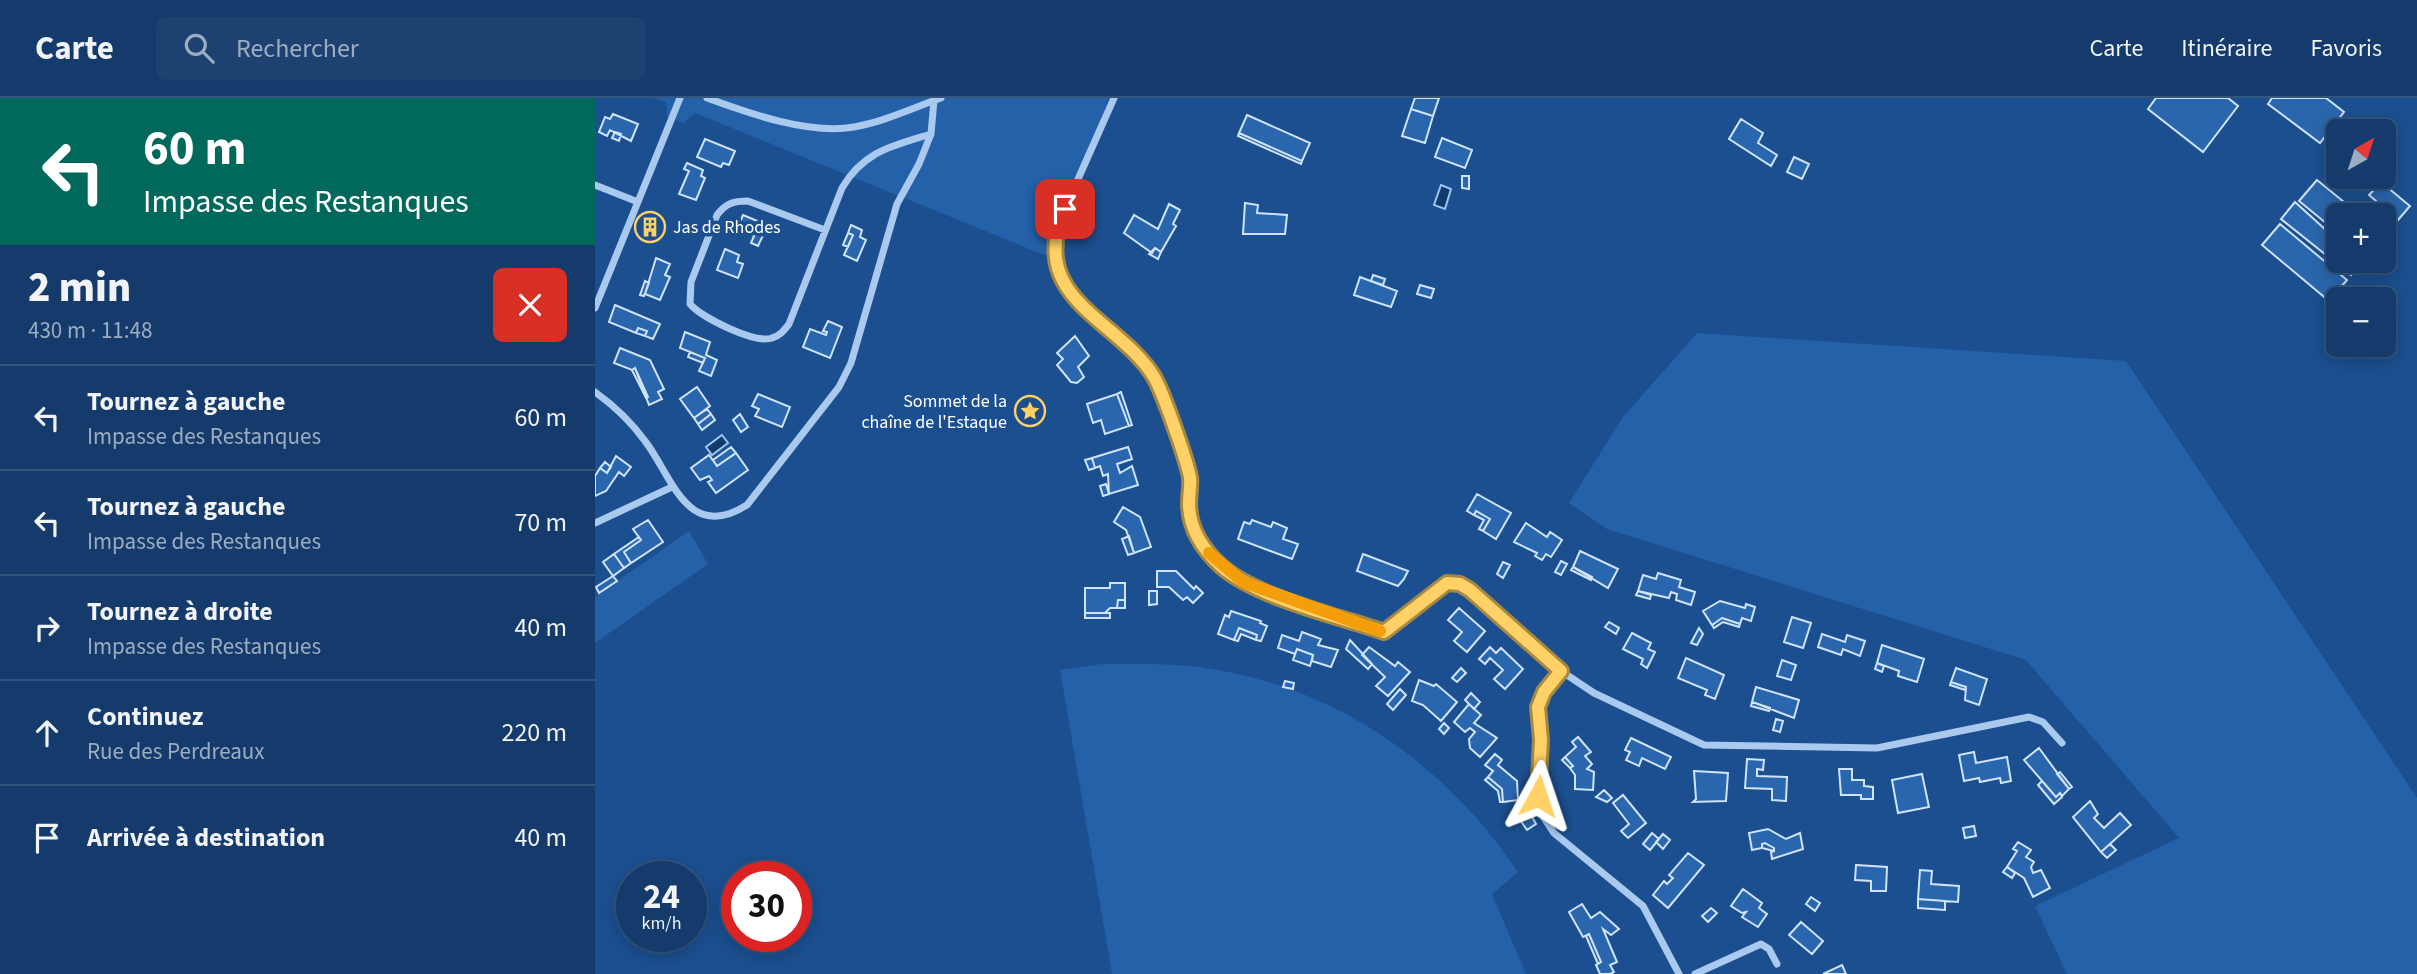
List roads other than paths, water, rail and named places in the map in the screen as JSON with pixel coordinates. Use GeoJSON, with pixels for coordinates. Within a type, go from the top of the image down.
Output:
{"type":"FeatureCollection","features":[{"type":"Feature","properties":{"kind":"street"},"geometry":{"type":"LineString","coordinates":[[595,308],[680,98]]}},
{"type":"Feature","properties":{"kind":"street"},"geometry":{"type":"LineString","coordinates":[[595,392],[646,441],[672,487],[691,508],[709,515],[737,511],[747,505],[839,387],[851,363],[897,204],[919,164],[931,134],[938,99],[853,127],[804,125],[748,113],[707,98]]}},
{"type":"Feature","properties":{"kind":"street"},"geometry":{"type":"LineString","coordinates":[[1114,98],[1055,231],[1055,249],[1062,276],[1076,301],[1155,378],[1190,478],[1192,525],[1202,546],[1221,566],[1243,582],[1384,632],[1431,593],[1447,583],[1460,584],[1561,671],[1594,693],[1704,745],[1877,748],[2029,717],[2043,722],[2062,743]]}},
{"type":"Feature","properties":{"kind":"street"},"geometry":{"type":"LineString","coordinates":[[825,230],[748,201],[736,201],[725,206],[717,215],[691,282],[690,304],[700,315],[758,339],[770,340],[781,334],[789,324],[825,230],[853,169],[885,149],[931,134]]}},
{"type":"Feature","properties":{"kind":"street"},"geometry":{"type":"LineString","coordinates":[[595,185],[638,202]]}},
{"type":"Feature","properties":{"kind":"street"},"geometry":{"type":"LineString","coordinates":[[595,523],[672,487]]}},
{"type":"Feature","properties":{"kind":"street"},"geometry":{"type":"LineString","coordinates":[[1561,671],[1544,692],[1538,707],[1541,740],[1538,809],[1554,833],[1643,906],[1679,974]]}},
{"type":"Feature","properties":{"kind":"street"},"geometry":{"type":"LineString","coordinates":[[1695,974],[1761,944],[1769,948],[1777,964]]}},
{"type":"Feature","properties":{"kind":"place","name":"Jas de Rhodes"},"geometry":{"type":"Point","coordinates":[650,227]}},
{"type":"Feature","properties":{"kind":"place","name":"Sommet de la chaîne de l'Estaque"},"geometry":{"type":"Point","coordinates":[1030,411]}}]}
